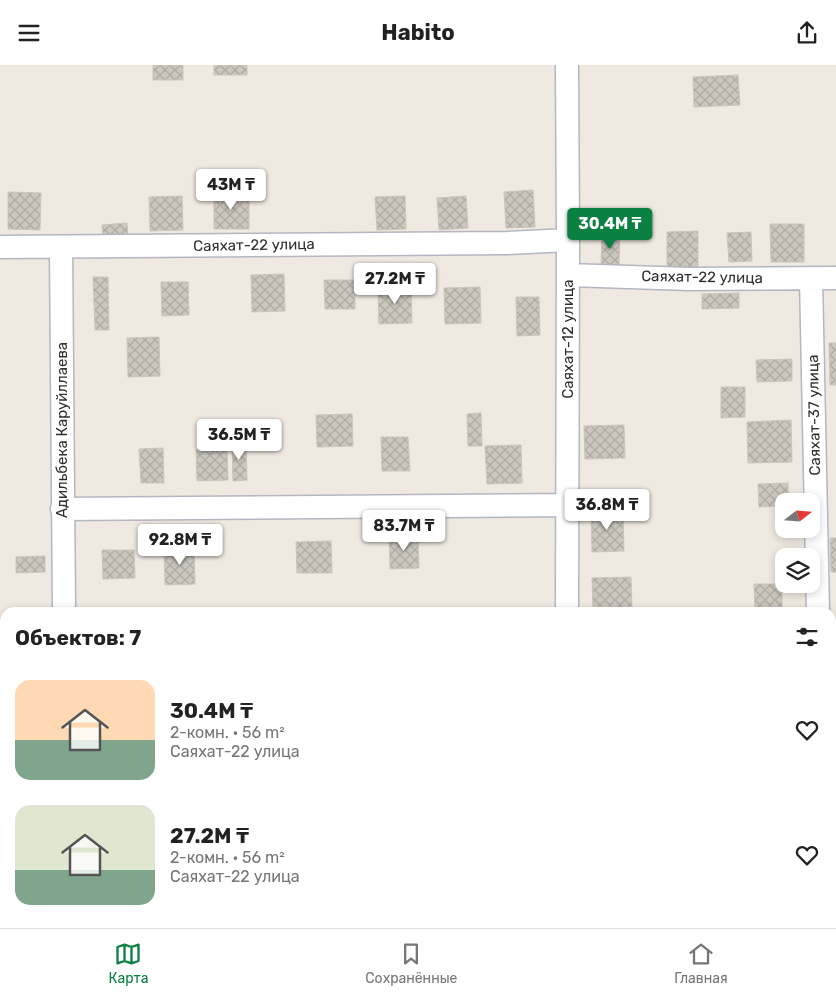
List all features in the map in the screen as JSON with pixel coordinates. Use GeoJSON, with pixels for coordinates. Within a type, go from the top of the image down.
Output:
{"type":"FeatureCollection","features":[{"type":"Feature","properties":{"kind":"street","name":"Саяхат-12 улица"},"geometry":{"type":"LineString","coordinates":[[567,65],[567,607]]}},
{"type":"Feature","properties":{"kind":"street","name":"Саяхат-22 улица"},"geometry":{"type":"LineString","coordinates":[[0,247],[507,243],[568,240]]}},
{"type":"Feature","properties":{"kind":"street","name":"Адильбека Каруйллаева"},"geometry":{"type":"LineString","coordinates":[[61,247],[64,607]]}},
{"type":"Feature","properties":{"kind":"street","name":"Саяхат-22 улица"},"geometry":{"type":"LineString","coordinates":[[568,275],[690,279],[836,278]]}},
{"type":"Feature","properties":{"kind":"street","name":"Саяхат-37 улица"},"geometry":{"type":"LineString","coordinates":[[811,278],[818,607]]}},
{"type":"Feature","properties":{"kind":"street"},"geometry":{"type":"LineString","coordinates":[[62,509],[566,505]]}},
{"type":"Feature","properties":{"kind":"building"},"geometry":{"type":"Polygon","coordinates":[[[153,65],[183,65],[183,80],[153,80],[153,65]]]}},
{"type":"Feature","properties":{"kind":"building"},"geometry":{"type":"Polygon","coordinates":[[[214,65],[247,65],[247,75],[214,75],[214,65]]]}},
{"type":"Feature","properties":{"kind":"building"},"geometry":{"type":"Polygon","coordinates":[[[738,75],[740,105],[694,107],[693,77],[738,75]]]}},
{"type":"Feature","properties":{"kind":"building"},"geometry":{"type":"Polygon","coordinates":[[[533,190],[535,227],[506,228],[504,192],[533,190]]]}},
{"type":"Feature","properties":{"kind":"building"},"geometry":{"type":"Polygon","coordinates":[[[8,192],[41,193],[40,230],[8,229],[8,192]]]}},
{"type":"Feature","properties":{"kind":"building"},"geometry":{"type":"Polygon","coordinates":[[[214,193],[249,193],[249,229],[214,229],[214,193]]]}},
{"type":"Feature","properties":{"kind":"building"},"geometry":{"type":"Polygon","coordinates":[[[182,196],[183,230],[150,231],[149,197],[182,196]]]}},
{"type":"Feature","properties":{"kind":"building"},"geometry":{"type":"Polygon","coordinates":[[[405,196],[406,229],[377,230],[375,197],[405,196]]]}},
{"type":"Feature","properties":{"kind":"building"},"geometry":{"type":"Polygon","coordinates":[[[466,196],[468,228],[439,230],[437,198],[466,196]]]}},
{"type":"Feature","properties":{"kind":"building"},"geometry":{"type":"Polygon","coordinates":[[[127,223],[128,237],[103,239],[102,225],[127,223]]]}},
{"type":"Feature","properties":{"kind":"building"},"geometry":{"type":"Polygon","coordinates":[[[770,224],[804,224],[804,262],[771,262],[770,224]]]}},
{"type":"Feature","properties":{"kind":"building"},"geometry":{"type":"Polygon","coordinates":[[[698,231],[698,268],[667,268],[667,232],[698,231]]]}},
{"type":"Feature","properties":{"kind":"building"},"geometry":{"type":"Polygon","coordinates":[[[751,232],[752,261],[729,262],[727,233],[751,232]]]}},
{"type":"Feature","properties":{"kind":"building"},"geometry":{"type":"Polygon","coordinates":[[[602,233],[620,234],[619,267],[601,266],[602,233]]]}},
{"type":"Feature","properties":{"kind":"building"},"geometry":{"type":"Polygon","coordinates":[[[284,274],[285,311],[252,312],[251,275],[284,274]]]}},
{"type":"Feature","properties":{"kind":"building"},"geometry":{"type":"Polygon","coordinates":[[[93,277],[108,277],[109,330],[95,330],[93,277]]]}},
{"type":"Feature","properties":{"kind":"building"},"geometry":{"type":"Polygon","coordinates":[[[324,280],[355,280],[355,309],[325,309],[324,280]]]}},
{"type":"Feature","properties":{"kind":"building"},"geometry":{"type":"Polygon","coordinates":[[[161,282],[188,282],[189,315],[162,316],[161,282]]]}},
{"type":"Feature","properties":{"kind":"building"},"geometry":{"type":"Polygon","coordinates":[[[411,287],[412,323],[379,324],[378,288],[411,287]]]}},
{"type":"Feature","properties":{"kind":"building"},"geometry":{"type":"Polygon","coordinates":[[[480,287],[481,323],[445,324],[444,288],[480,287]]]}},
{"type":"Feature","properties":{"kind":"building"},"geometry":{"type":"Polygon","coordinates":[[[739,293],[739,308],[702,309],[702,294],[739,293]]]}},
{"type":"Feature","properties":{"kind":"building"},"geometry":{"type":"Polygon","coordinates":[[[516,297],[539,297],[540,335],[517,336],[516,297]]]}},
{"type":"Feature","properties":{"kind":"building"},"geometry":{"type":"Polygon","coordinates":[[[159,337],[160,376],[128,377],[127,338],[159,337]]]}},
{"type":"Feature","properties":{"kind":"building"},"geometry":{"type":"Polygon","coordinates":[[[829,343],[836,343],[836,385],[830,385],[829,343]]]}},
{"type":"Feature","properties":{"kind":"building"},"geometry":{"type":"Polygon","coordinates":[[[792,359],[792,381],[757,382],[756,360],[792,359]]]}},
{"type":"Feature","properties":{"kind":"building"},"geometry":{"type":"Polygon","coordinates":[[[721,387],[745,387],[745,417],[721,418],[721,387]]]}},
{"type":"Feature","properties":{"kind":"building"},"geometry":{"type":"Polygon","coordinates":[[[481,413],[482,446],[468,446],[467,414],[481,413]]]}},
{"type":"Feature","properties":{"kind":"building"},"geometry":{"type":"Polygon","coordinates":[[[352,414],[353,446],[317,447],[316,415],[352,414]]]}},
{"type":"Feature","properties":{"kind":"building"},"geometry":{"type":"Polygon","coordinates":[[[791,420],[792,462],[748,463],[747,422],[791,420]]]}},
{"type":"Feature","properties":{"kind":"building"},"geometry":{"type":"Polygon","coordinates":[[[624,425],[625,458],[585,459],[584,426],[624,425]]]}},
{"type":"Feature","properties":{"kind":"building"},"geometry":{"type":"Polygon","coordinates":[[[381,437],[408,437],[410,471],[382,471],[381,437]]]}},
{"type":"Feature","properties":{"kind":"building"},"geometry":{"type":"Polygon","coordinates":[[[232,441],[246,441],[247,480],[233,481],[232,441]]]}},
{"type":"Feature","properties":{"kind":"building"},"geometry":{"type":"Polygon","coordinates":[[[521,445],[522,483],[487,484],[485,446],[521,445]]]}},
{"type":"Feature","properties":{"kind":"building"},"geometry":{"type":"Polygon","coordinates":[[[163,448],[164,483],[141,483],[139,449],[163,448]]]}},
{"type":"Feature","properties":{"kind":"building"},"geometry":{"type":"Polygon","coordinates":[[[227,449],[228,480],[197,481],[196,450],[227,449]]]}},
{"type":"Feature","properties":{"kind":"building"},"geometry":{"type":"Polygon","coordinates":[[[788,483],[788,493],[775,493],[775,506],[759,507],[758,484],[788,483]]]}},
{"type":"Feature","properties":{"kind":"building"},"geometry":{"type":"Polygon","coordinates":[[[591,510],[623,510],[624,551],[592,552],[591,510]]]}},
{"type":"Feature","properties":{"kind":"building"},"geometry":{"type":"Polygon","coordinates":[[[389,535],[418,535],[419,568],[390,569],[389,535]]]}},
{"type":"Feature","properties":{"kind":"building"},"geometry":{"type":"Polygon","coordinates":[[[830,538],[836,538],[836,572],[831,572],[830,538]]]}},
{"type":"Feature","properties":{"kind":"building"},"geometry":{"type":"Polygon","coordinates":[[[331,541],[332,573],[297,573],[296,542],[331,541]]]}},
{"type":"Feature","properties":{"kind":"building"},"geometry":{"type":"Polygon","coordinates":[[[194,548],[195,584],[165,585],[164,549],[194,548]]]}},
{"type":"Feature","properties":{"kind":"building"},"geometry":{"type":"Polygon","coordinates":[[[102,550],[134,550],[135,578],[103,579],[102,550]]]}},
{"type":"Feature","properties":{"kind":"building"},"geometry":{"type":"Polygon","coordinates":[[[45,556],[45,572],[16,573],[16,557],[45,556]]]}},
{"type":"Feature","properties":{"kind":"building"},"geometry":{"type":"Polygon","coordinates":[[[631,577],[632,607],[593,607],[592,578],[631,577]]]}},
{"type":"Feature","properties":{"kind":"building"},"geometry":{"type":"Polygon","coordinates":[[[754,584],[775,584],[775,593],[782,593],[782,607],[755,607],[754,584]]]}}]}
